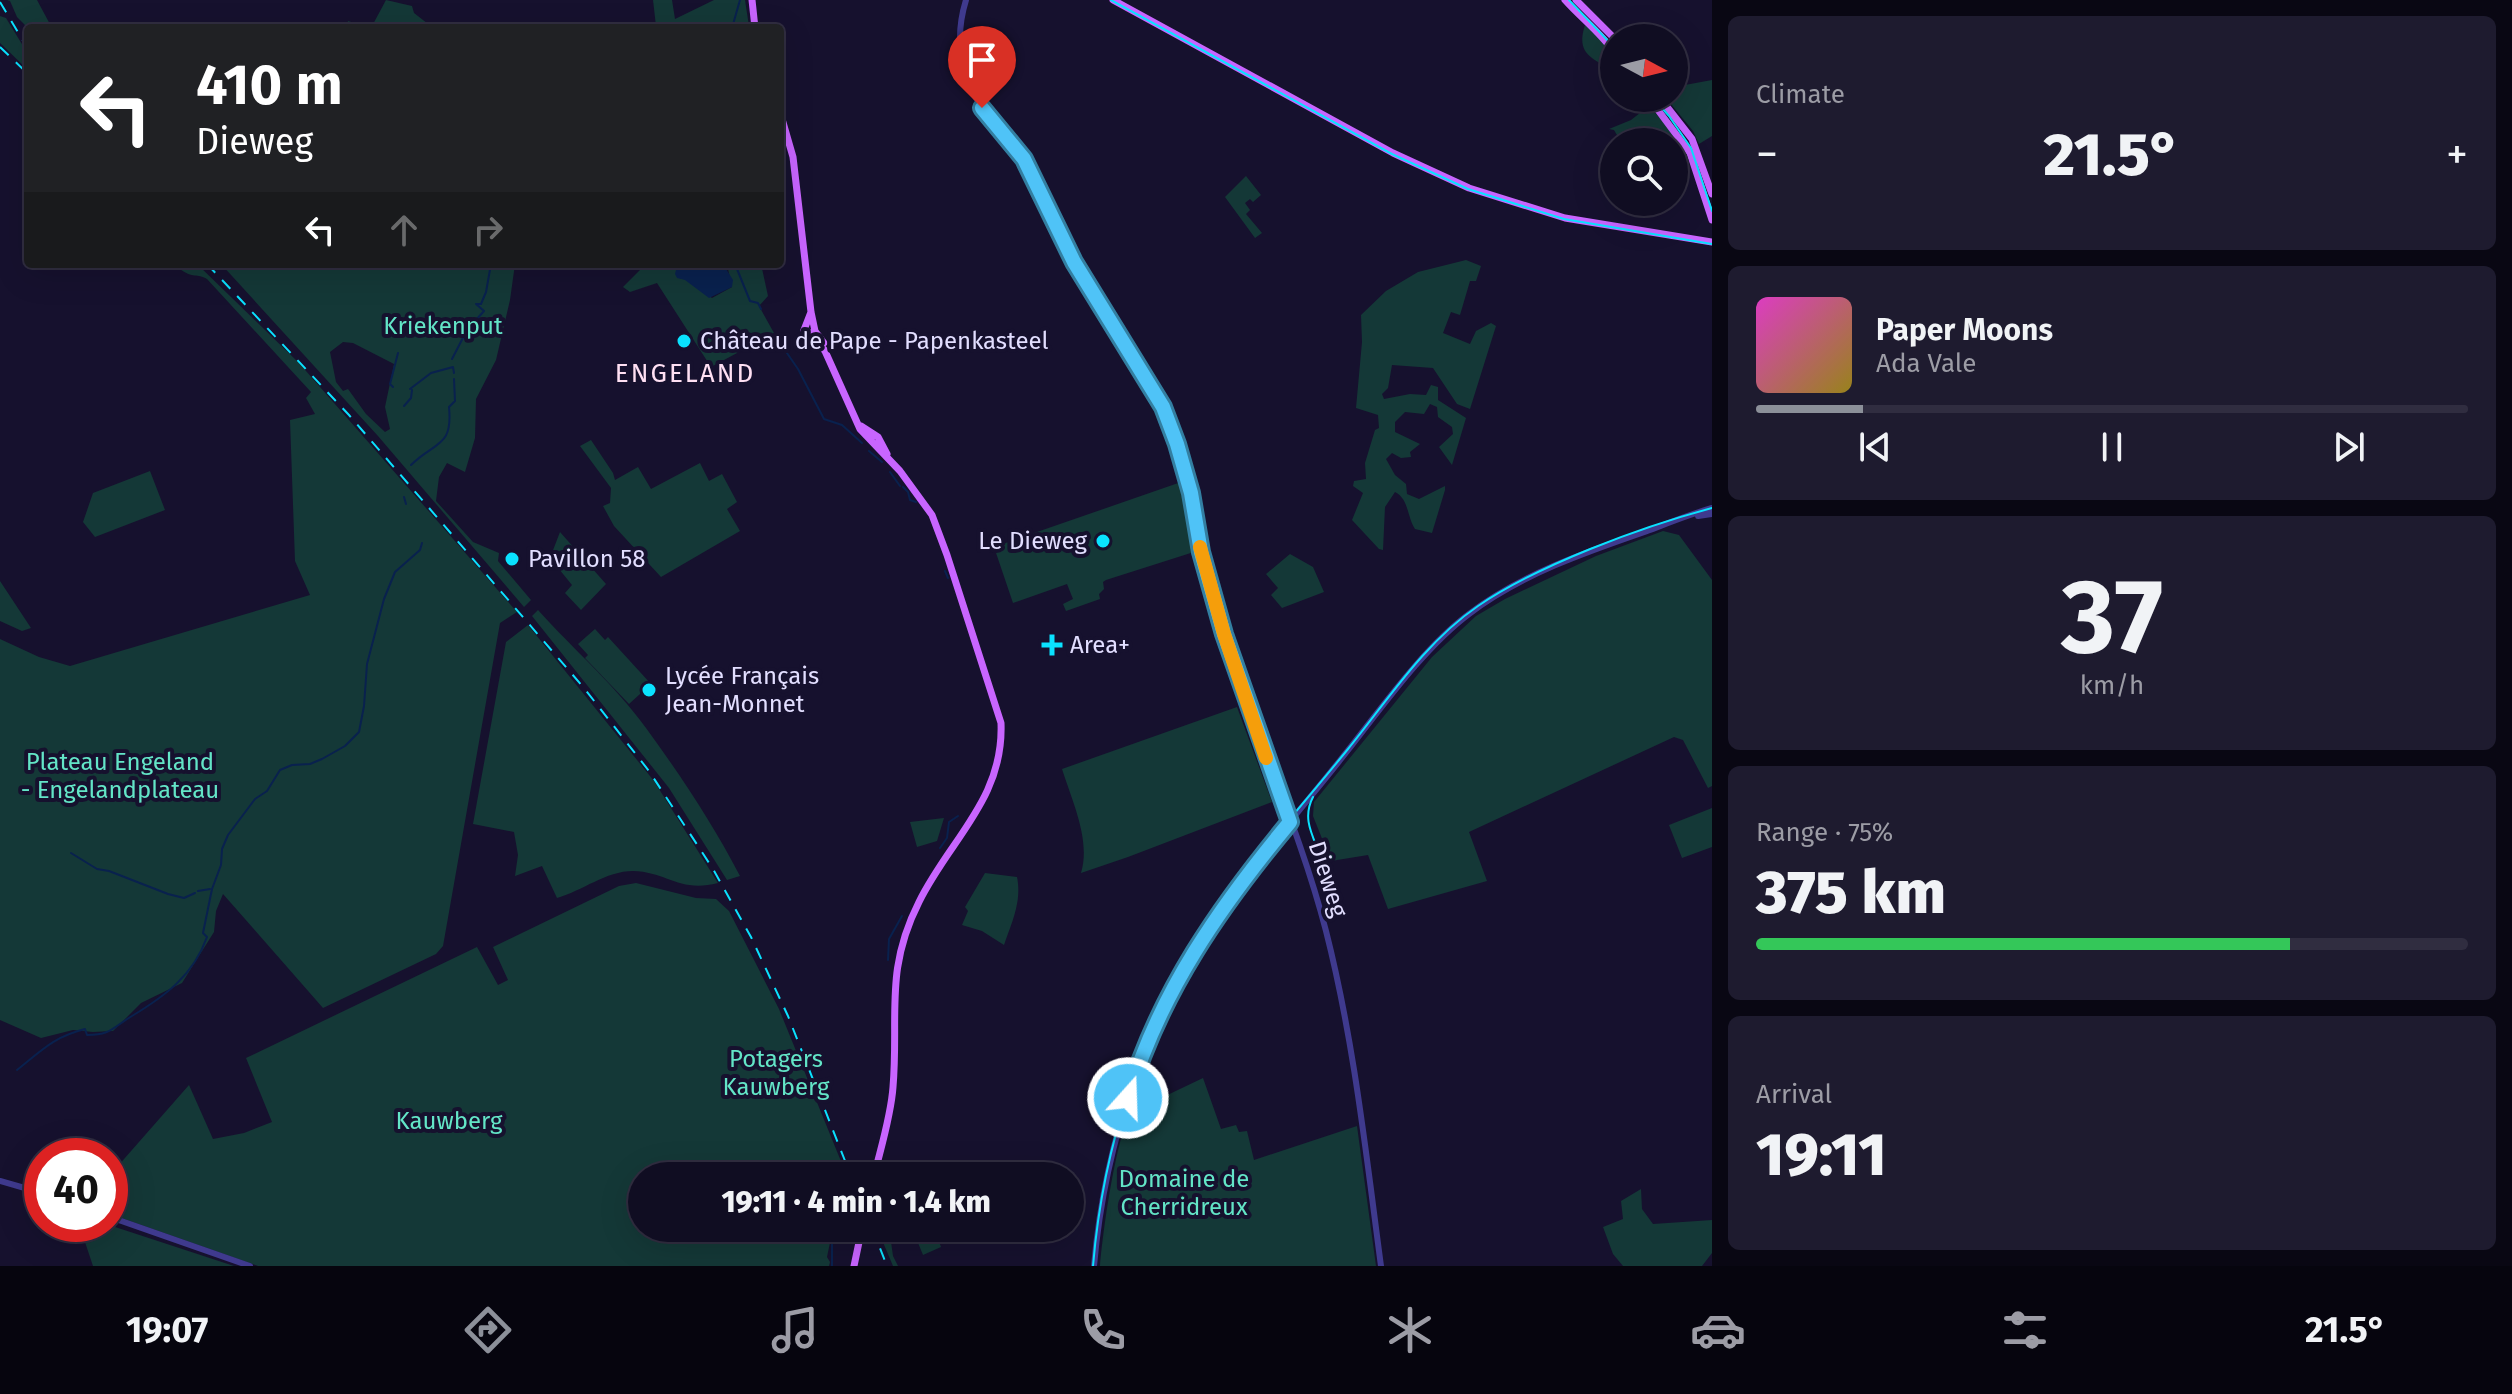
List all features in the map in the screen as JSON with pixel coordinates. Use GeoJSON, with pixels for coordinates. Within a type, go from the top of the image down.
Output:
{"type":"FeatureCollection","features":[{"type":"Feature","properties":{"kind":"main road"},"geometry":{"type":"LineString","coordinates":[[752,0],[755,24]]}},
{"type":"Feature","properties":{"kind":"main road"},"geometry":{"type":"LineString","coordinates":[[1113,0],[1393,153],[1469,188],[1565,218],[1712,242]]}},
{"type":"Feature","properties":{"kind":"main road"},"geometry":{"type":"LineString","coordinates":[[1565,0],[1600,34]]}},
{"type":"Feature","properties":{"kind":"main road"},"geometry":{"type":"LineString","coordinates":[[1576,0],[1600,24]]}},
{"type":"Feature","properties":{"kind":"main road"},"geometry":{"type":"LineString","coordinates":[[1659,112],[1690,153],[1712,220]]}},
{"type":"Feature","properties":{"kind":"main road"},"geometry":{"type":"LineString","coordinates":[[1671,112],[1692,139],[1712,194]]}},
{"type":"Feature","properties":{"kind":"main road"},"geometry":{"type":"LineString","coordinates":[[784,126],[793,157],[813,328],[858,423],[878,437],[890,460],[921,497],[939,531],[1001,723],[1002,749],[991,787],[926,888],[903,939],[893,990],[892,1095],[877,1162]]}},
{"type":"Feature","properties":{"kind":"main road"},"geometry":{"type":"LineString","coordinates":[[854,1266],[859,1242]]}},
{"type":"Feature","properties":{"kind":"street","name":"Dieweg"},"geometry":{"type":"LineString","coordinates":[[966,0],[959,39],[961,59],[970,87],[982,108],[1024,159],[1074,262],[1163,407],[1177,444],[1191,493],[1201,552],[1224,634],[1323,920],[1347,1026],[1381,1266]]}},
{"type":"Feature","properties":{"kind":"street"},"geometry":{"type":"LineString","coordinates":[[1094,1266],[1115,1140],[1128,1095],[1151,1037],[1204,935],[1290,822],[1431,650],[1470,613],[1517,585],[1560,565],[1690,516],[1712,511]]}},
{"type":"Feature","properties":{"kind":"street"},"geometry":{"type":"LineString","coordinates":[[0,1181],[24,1188]]}},
{"type":"Feature","properties":{"kind":"street"},"geometry":{"type":"LineString","coordinates":[[128,1223],[250,1266]]}},
{"type":"Feature","properties":{"kind":"green space"},"geometry":{"type":"Polygon","coordinates":[[[7,0],[37,0],[50,24],[24,24],[7,0]]]}},
{"type":"Feature","properties":{"kind":"green space"},"geometry":{"type":"Polygon","coordinates":[[[386,0],[412,6],[414,13],[428,24],[373,24],[386,0]]]}},
{"type":"Feature","properties":{"kind":"green space"},"geometry":{"type":"Polygon","coordinates":[[[653,0],[672,0],[675,19],[714,0],[745,0],[749,24],[656,24],[653,0]]]}},
{"type":"Feature","properties":{"kind":"green space"},"geometry":{"type":"Polygon","coordinates":[[[0,16],[6,18],[24,47],[24,66],[0,43],[0,16]]]}},
{"type":"Feature","properties":{"kind":"green space"},"geometry":{"type":"Polygon","coordinates":[[[1585,25],[1600,37],[1600,64],[1585,50],[1585,25]]]}},
{"type":"Feature","properties":{"kind":"green space"},"geometry":{"type":"Polygon","coordinates":[[[1712,80],[1712,136],[1699,144],[1677,112],[1688,112],[1688,84],[1712,80]]]}},
{"type":"Feature","properties":{"kind":"green space"},"geometry":{"type":"Polygon","coordinates":[[[1641,112],[1654,112],[1668,128],[1611,128],[1641,112]]]}},
{"type":"Feature","properties":{"kind":"green space"},"geometry":{"type":"Polygon","coordinates":[[[1246,176],[1261,195],[1253,202],[1250,199],[1245,203],[1250,210],[1246,214],[1262,233],[1255,238],[1225,197],[1246,176]]]}},
{"type":"Feature","properties":{"kind":"green space"},"geometry":{"type":"Polygon","coordinates":[[[1466,260],[1481,266],[1476,281],[1470,281],[1460,315],[1451,312],[1443,333],[1470,344],[1476,331],[1491,323],[1496,326],[1470,409],[1457,404],[1433,368],[1392,365],[1388,388],[1382,394],[1384,399],[1410,394],[1426,395],[1431,385],[1438,387],[1438,400],[1466,418],[1452,465],[1439,447],[1453,434],[1452,427],[1438,417],[1437,407],[1430,404],[1424,414],[1405,412],[1395,422],[1395,432],[1420,444],[1410,452],[1411,457],[1401,458],[1392,453],[1386,459],[1395,475],[1406,484],[1407,494],[1419,499],[1445,486],[1445,490],[1432,533],[1415,529],[1403,499],[1395,492],[1385,507],[1383,550],[1379,549],[1352,520],[1363,493],[1353,486],[1354,481],[1366,479],[1365,463],[1375,430],[1379,428],[1378,415],[1356,408],[1362,342],[1361,315],[1386,291],[1418,272],[1466,260]]]}},
{"type":"Feature","properties":{"kind":"green space","name":"Plateau Engeland - Engelandplateau"},"geometry":{"type":"Polygon","coordinates":[[[201,268],[299,363],[517,612],[500,623],[443,946],[436,954],[323,1008],[223,894],[216,911],[214,932],[182,983],[141,1003],[113,1031],[73,1030],[41,1038],[0,1020],[0,639],[39,657],[70,666],[310,595],[295,561],[290,420],[315,414],[306,398],[311,392],[207,279],[180,269],[201,268]]]}},
{"type":"Feature","properties":{"kind":"green space","name":"Kriekenput"},"geometry":{"type":"Polygon","coordinates":[[[225,268],[514,268],[496,360],[476,399],[475,438],[465,472],[447,463],[439,477],[436,501],[473,542],[499,553],[498,561],[531,600],[524,607],[378,436],[225,268]],[[343,342],[330,352],[336,382],[343,391],[348,389],[366,414],[385,432],[390,429],[385,407],[394,364],[353,343],[343,342]]]}},
{"type":"Feature","properties":{"kind":"green space"},"geometry":{"type":"Polygon","coordinates":[[[642,268],[684,268],[685,279],[712,298],[732,287],[727,268],[762,268],[768,296],[759,306],[774,333],[711,367],[657,283],[630,292],[623,287],[642,268]]]}},
{"type":"Feature","properties":{"kind":"green space"},"geometry":{"type":"Polygon","coordinates":[[[591,440],[615,480],[638,467],[651,489],[700,463],[709,481],[722,474],[737,502],[727,509],[740,531],[661,577],[614,526],[603,506],[610,503],[611,488],[580,446],[591,440]]]}},
{"type":"Feature","properties":{"kind":"green space"},"geometry":{"type":"Polygon","coordinates":[[[150,471],[165,510],[95,537],[83,522],[93,493],[150,471]]]}},
{"type":"Feature","properties":{"kind":"green space","name":"Le Dieweg"},"geometry":{"type":"Polygon","coordinates":[[[1184,481],[1197,551],[1106,580],[1099,594],[1100,599],[1066,611],[1063,604],[1073,599],[1067,584],[1013,603],[994,547],[1184,481]]]}},
{"type":"Feature","properties":{"kind":"green space"},"geometry":{"type":"Polygon","coordinates":[[[1663,531],[1679,535],[1712,580],[1712,786],[1708,788],[1683,740],[1674,737],[1469,832],[1487,881],[1388,909],[1368,855],[1331,861],[1313,816],[1314,802],[1432,657],[1476,616],[1505,599],[1596,556],[1663,531]]]}},
{"type":"Feature","properties":{"kind":"green space"},"geometry":{"type":"Polygon","coordinates":[[[560,532],[606,584],[581,610],[565,593],[572,585],[550,558],[560,532]]]}},
{"type":"Feature","properties":{"kind":"green space"},"geometry":{"type":"Polygon","coordinates":[[[1290,554],[1313,567],[1324,592],[1282,608],[1271,595],[1278,588],[1266,574],[1290,554]]]}},
{"type":"Feature","properties":{"kind":"green space"},"geometry":{"type":"Polygon","coordinates":[[[0,581],[31,628],[22,631],[0,621],[0,581]]]}},
{"type":"Feature","properties":{"kind":"green space"},"geometry":{"type":"Polygon","coordinates":[[[538,610],[634,712],[696,800],[740,876],[727,880],[669,788],[532,616],[538,610]]]}},
{"type":"Feature","properties":{"kind":"green space"},"geometry":{"type":"Polygon","coordinates":[[[528,625],[654,781],[718,883],[683,884],[633,871],[604,878],[557,898],[542,866],[515,876],[518,855],[514,832],[473,824],[506,642],[528,625]]]}},
{"type":"Feature","properties":{"kind":"green space"},"geometry":{"type":"Polygon","coordinates":[[[595,629],[605,640],[608,637],[651,684],[629,704],[585,658],[588,655],[578,644],[595,629]]]}},
{"type":"Feature","properties":{"kind":"green space"},"geometry":{"type":"Polygon","coordinates":[[[1237,707],[1272,802],[1081,873],[1082,834],[1062,769],[1237,707]]]}},
{"type":"Feature","properties":{"kind":"green space"},"geometry":{"type":"Polygon","coordinates":[[[1712,808],[1712,847],[1682,858],[1669,825],[1712,808]]]}},
{"type":"Feature","properties":{"kind":"green space"},"geometry":{"type":"Polygon","coordinates":[[[944,818],[937,841],[917,847],[910,822],[944,818]]]}},
{"type":"Feature","properties":{"kind":"green space"},"geometry":{"type":"Polygon","coordinates":[[[985,873],[1017,877],[1017,903],[1004,945],[982,931],[962,925],[968,911],[965,907],[985,873]]]}},
{"type":"Feature","properties":{"kind":"green space","name":"Kauwberg"},"geometry":{"type":"Polygon","coordinates":[[[636,883],[696,898],[716,899],[729,911],[779,1009],[841,1162],[628,1162],[628,1242],[830,1242],[827,1257],[829,1266],[258,1266],[128,1220],[128,1154],[189,1085],[213,1139],[244,1133],[272,1122],[246,1058],[477,947],[498,985],[508,980],[493,947],[619,886],[636,883]]]}},
{"type":"Feature","properties":{"kind":"green space","name":"Domaine de Cherridreux"},"geometry":{"type":"Polygon","coordinates":[[[1151,1071],[1159,1099],[1203,1078],[1221,1129],[1236,1125],[1239,1132],[1247,1131],[1254,1160],[1357,1126],[1376,1266],[1100,1266],[1105,1221],[1122,1134],[1140,1086],[1151,1071]]]}},
{"type":"Feature","properties":{"kind":"green space"},"geometry":{"type":"Polygon","coordinates":[[[1641,1189],[1642,1209],[1653,1224],[1712,1220],[1712,1253],[1702,1266],[1623,1266],[1613,1254],[1603,1227],[1623,1219],[1621,1201],[1641,1189]]]}},
{"type":"Feature","properties":{"kind":"green space"},"geometry":{"type":"Polygon","coordinates":[[[128,1231],[234,1266],[93,1266],[85,1242],[128,1242],[128,1231]]]}},
{"type":"Feature","properties":{"kind":"green space"},"geometry":{"type":"Polygon","coordinates":[[[883,1242],[891,1242],[898,1266],[893,1266],[883,1242]]]}},
{"type":"Feature","properties":{"kind":"green space"},"geometry":{"type":"Polygon","coordinates":[[[918,1242],[939,1242],[941,1247],[923,1255],[918,1242]]]}},
{"type":"Feature","properties":{"kind":"water"},"geometry":{"type":"Polygon","coordinates":[[[726,268],[733,280],[732,287],[709,298],[685,280],[677,278],[676,270],[726,268]]]}},
{"type":"Feature","properties":{"kind":"waterway"},"geometry":{"type":"LineString","coordinates":[[733,24],[740,0]]}},
{"type":"Feature","properties":{"kind":"waterway"},"geometry":{"type":"LineString","coordinates":[[452,359],[467,330],[484,311],[476,304],[481,304],[486,292],[490,268]]}},
{"type":"Feature","properties":{"kind":"waterway"},"geometry":{"type":"LineString","coordinates":[[737,268],[750,301],[758,303],[761,309]]}},
{"type":"Feature","properties":{"kind":"waterway"},"geometry":{"type":"LineString","coordinates":[[780,343],[798,369],[824,419],[842,425],[862,443]]}},
{"type":"Feature","properties":{"kind":"waterway"},"geometry":{"type":"LineString","coordinates":[[393,387],[390,384],[398,353]]}},
{"type":"Feature","properties":{"kind":"waterway"},"geometry":{"type":"LineString","coordinates":[[410,389],[431,373],[453,367],[454,373]]}},
{"type":"Feature","properties":{"kind":"waterway"},"geometry":{"type":"LineString","coordinates":[[411,465],[445,437],[450,420],[449,407],[455,401],[454,379]]}},
{"type":"Feature","properties":{"kind":"waterway"},"geometry":{"type":"LineString","coordinates":[[404,406],[411,398],[412,390]]}},
{"type":"Feature","properties":{"kind":"waterway"},"geometry":{"type":"LineString","coordinates":[[869,451],[882,462]]}},
{"type":"Feature","properties":{"kind":"waterway"},"geometry":{"type":"LineString","coordinates":[[890,472],[900,486]]}},
{"type":"Feature","properties":{"kind":"waterway"},"geometry":{"type":"LineString","coordinates":[[903,487],[910,500],[916,502]]}},
{"type":"Feature","properties":{"kind":"waterway"},"geometry":{"type":"LineString","coordinates":[[404,497],[406,504]]}},
{"type":"Feature","properties":{"kind":"waterway"},"geometry":{"type":"LineString","coordinates":[[17,1070],[64,1036],[85,1029],[87,1035],[111,1030],[156,1001],[186,974],[207,937],[203,933],[212,889],[228,835],[255,799],[267,791],[280,770],[322,759],[345,746],[359,732],[367,664],[384,599],[395,572],[420,550],[422,543]]}},
{"type":"Feature","properties":{"kind":"waterway"},"geometry":{"type":"LineString","coordinates":[[945,571],[948,578]]}},
{"type":"Feature","properties":{"kind":"waterway"},"geometry":{"type":"LineString","coordinates":[[940,848],[947,838],[949,822],[958,816]]}},
{"type":"Feature","properties":{"kind":"waterway"},"geometry":{"type":"LineString","coordinates":[[71,853],[97,869],[168,894],[184,898],[195,893]]}},
{"type":"Feature","properties":{"kind":"waterway"},"geometry":{"type":"LineString","coordinates":[[198,891],[210,889]]}},
{"type":"Feature","properties":{"kind":"waterway"},"geometry":{"type":"LineString","coordinates":[[888,960],[889,939],[902,916]]}},
{"type":"Feature","properties":{"kind":"waterway"},"geometry":{"type":"LineString","coordinates":[[832,1266],[833,1242]]}},
{"type":"Feature","properties":{"kind":"tram line"},"geometry":{"type":"LineString","coordinates":[[1111,0],[1392,154],[1468,189],[1564,219],[1712,244]]}},
{"type":"Feature","properties":{"kind":"tram line"},"geometry":{"type":"LineString","coordinates":[[1569,0],[1600,32]]}},
{"type":"Feature","properties":{"kind":"tram line"},"geometry":{"type":"LineString","coordinates":[[1665,112],[1691,148],[1712,211]]}},
{"type":"Feature","properties":{"kind":"tram line"},"geometry":{"type":"LineString","coordinates":[[1093,1266],[1098,1221],[1116,1132],[1145,1046],[1185,964],[1241,880],[1408,673],[1459,621],[1502,591],[1591,549],[1712,508]]}},
{"type":"Feature","properties":{"kind":"tram line"},"geometry":{"type":"LineString","coordinates":[[1313,797],[1308,819],[1320,855]]}},
{"type":"Feature","properties":{"kind":"railway"},"geometry":{"type":"LineString","coordinates":[[0,2],[24,42]]}},
{"type":"Feature","properties":{"kind":"railway"},"geometry":{"type":"LineString","coordinates":[[0,47],[24,70]]}},
{"type":"Feature","properties":{"kind":"railway"},"geometry":{"type":"LineString","coordinates":[[211,268],[349,415],[584,688],[649,771],[713,869],[751,937],[788,1016],[845,1162]]}},
{"type":"Feature","properties":{"kind":"railway"},"geometry":{"type":"LineString","coordinates":[[878,1242],[887,1266]]}},
{"type":"Feature","properties":{"kind":"slow traffic"},"geometry":{"type":"LineString","coordinates":[[1200,547],[1224,634],[1266,758]]}},
{"type":"Feature","properties":{"kind":"place","name":"Château de Pape - Papenkasteel"},"geometry":{"type":"Point","coordinates":[684,341]}},
{"type":"Feature","properties":{"kind":"place","name":"Le Dieweg"},"geometry":{"type":"Point","coordinates":[1103,541]}},
{"type":"Feature","properties":{"kind":"place","name":"Pavillon 58"},"geometry":{"type":"Point","coordinates":[512,559]}},
{"type":"Feature","properties":{"kind":"place","name":"Area+"},"geometry":{"type":"Point","coordinates":[1052,645]}},
{"type":"Feature","properties":{"kind":"place","name":"Lycée Français Jean-Monnet"},"geometry":{"type":"Point","coordinates":[649,690]}},
{"type":"Feature","properties":{"kind":"district","name":"ENGELAND"},"geometry":{"type":"Point","coordinates":[685,373]}},
{"type":"Feature","properties":{"kind":"route"},"geometry":{"type":"LineString","coordinates":[[982,108],[1024,159],[1074,262],[1163,407],[1191,493],[1201,552],[1224,634],[1290,822],[1234,892],[1194,952],[1156,1025],[1128,1098]]}},
{"type":"Feature","properties":{"kind":"park label","name":"Potagers Kauwberg"},"geometry":{"type":"Point","coordinates":[776,1073]}}]}
